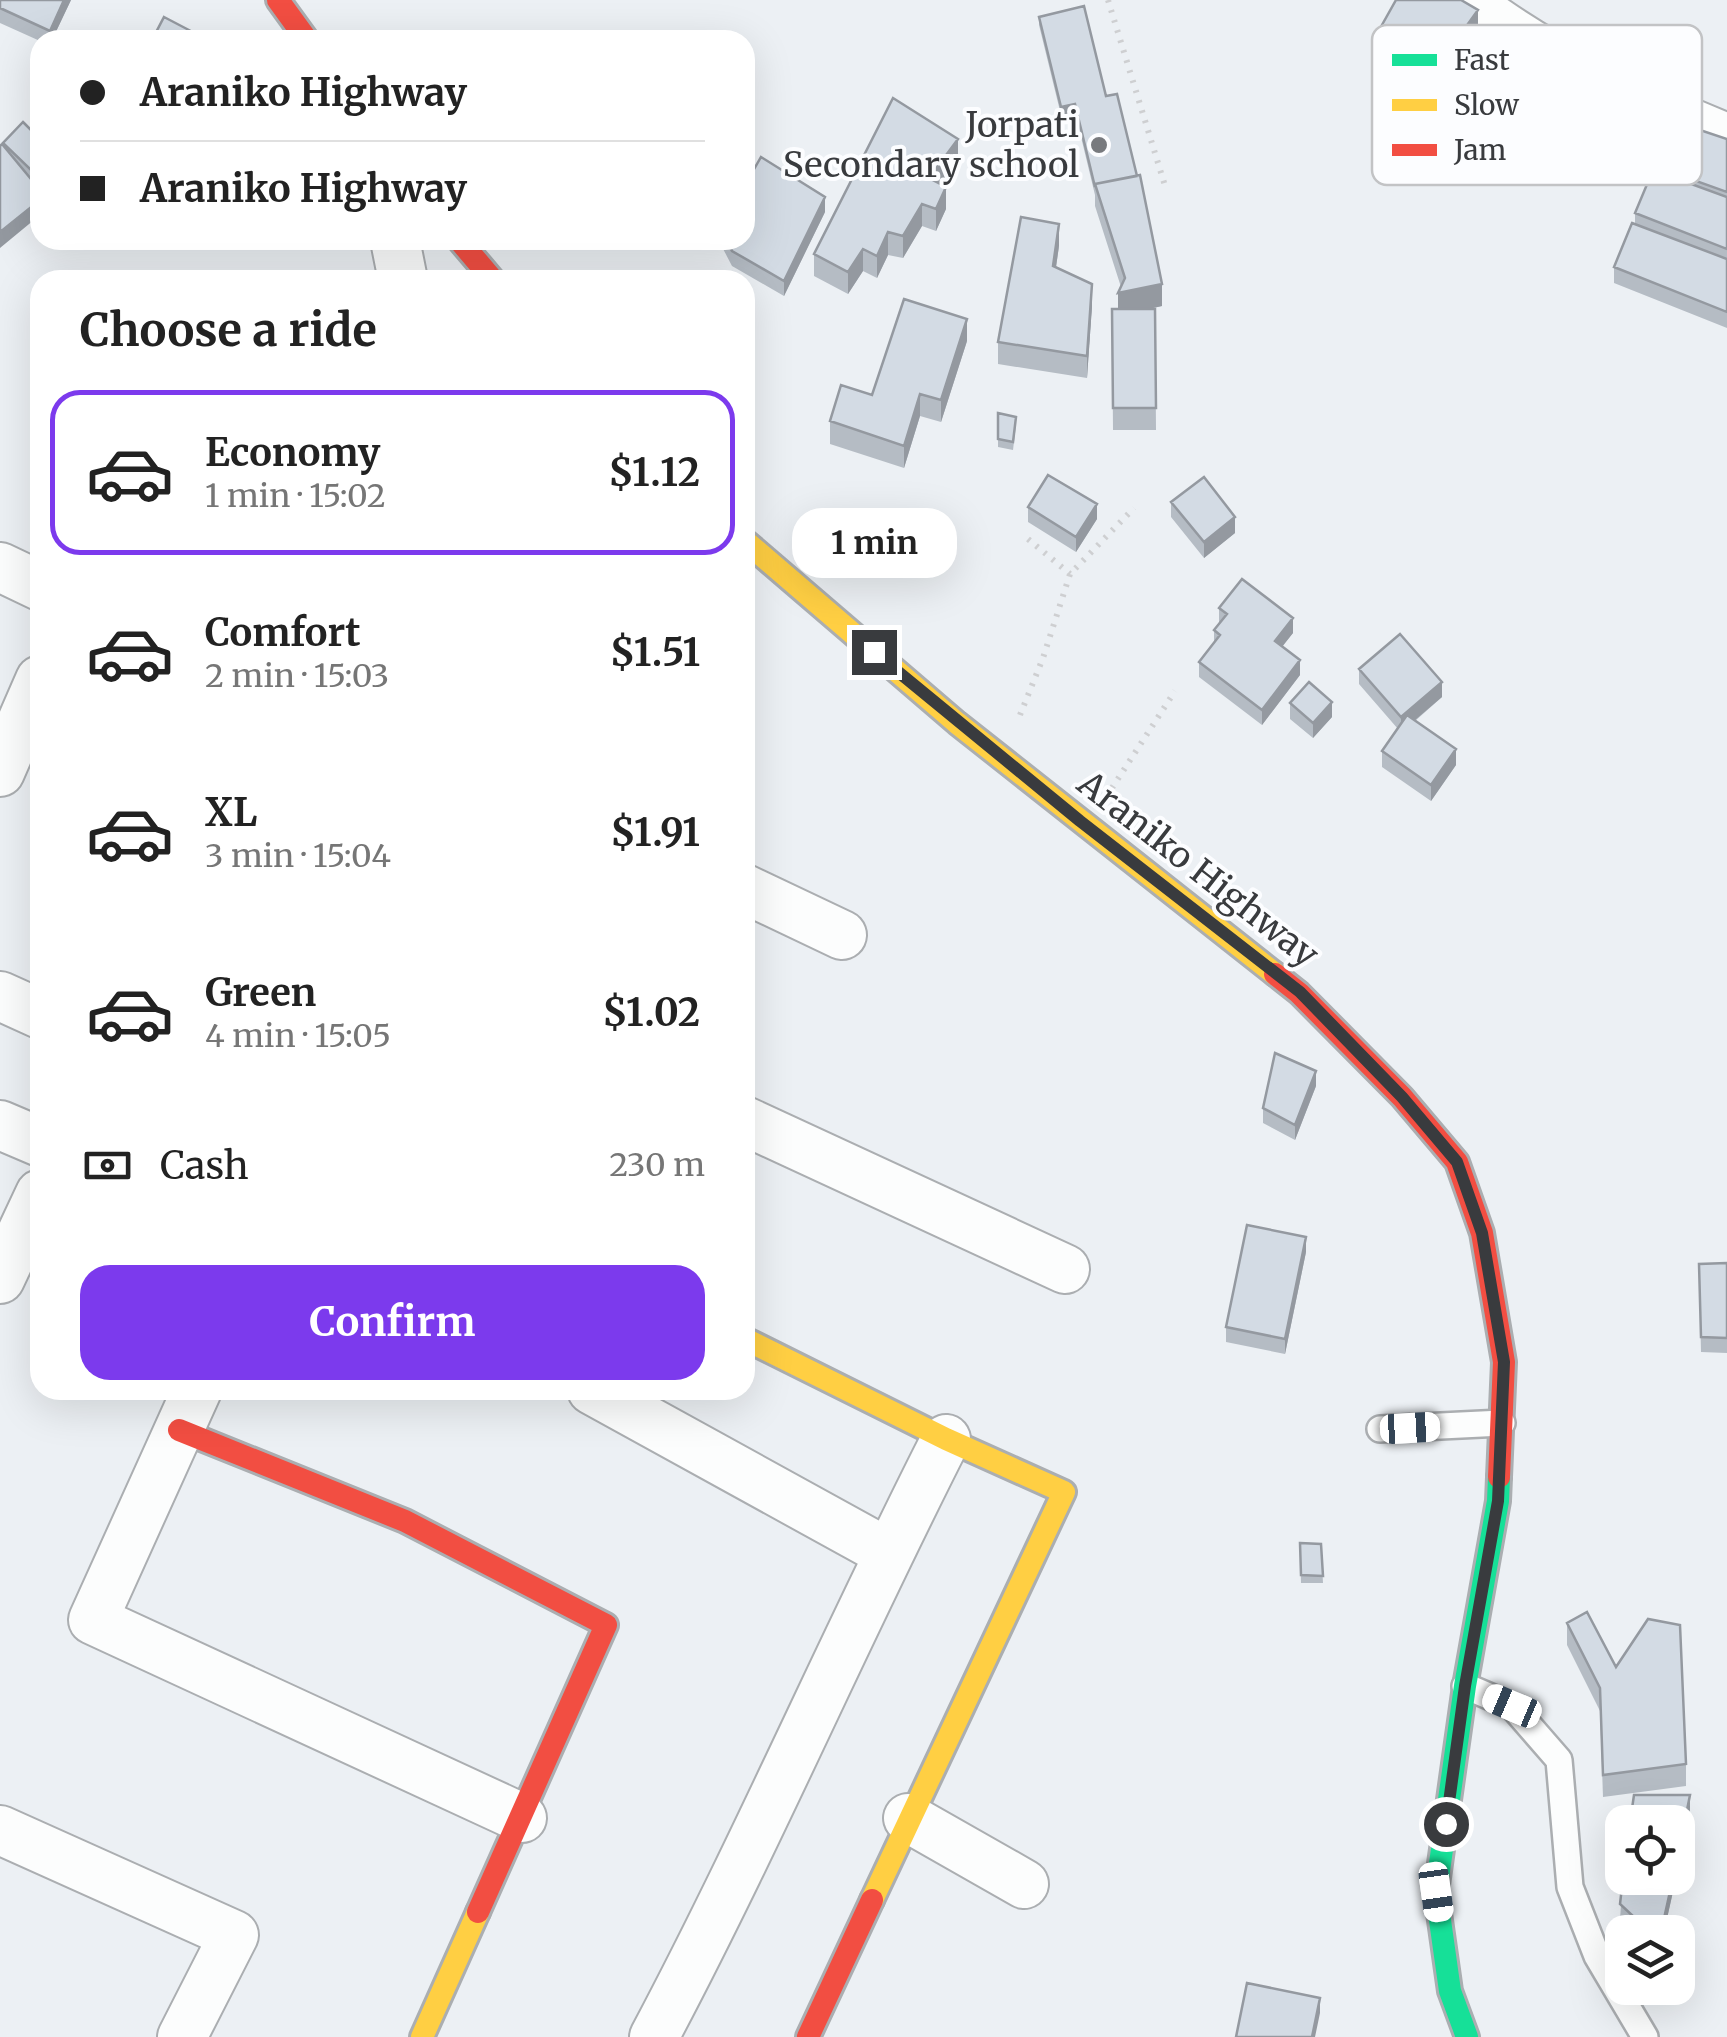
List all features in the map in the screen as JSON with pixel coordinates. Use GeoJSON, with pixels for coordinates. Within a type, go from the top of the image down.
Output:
{"type":"FeatureCollection","features":[{"type":"Feature","properties":{"kind":"main road"},"geometry":{"type":"LineString","coordinates":[[278,0],[300,30]]}},
{"type":"Feature","properties":{"kind":"main road"},"geometry":{"type":"LineString","coordinates":[[468,250],[484,270]]}},
{"type":"Feature","properties":{"kind":"main road","name":"Araniko Highway"},"geometry":{"type":"LineString","coordinates":[[755,549],[1080,821],[1300,992],[1402,1097],[1457,1162],[1482,1233],[1504,1362],[1498,1501],[1465,1686],[1436,1892],[1450,1991],[1467,2037]]}},
{"type":"Feature","properties":{"kind":"main road"},"geometry":{"type":"LineString","coordinates":[[755,1344],[946,1440],[1064,1492],[808,2037]]}},
{"type":"Feature","properties":{"kind":"main road"},"geometry":{"type":"LineString","coordinates":[[188,1410],[606,1625],[422,2037]]}},
{"type":"Feature","properties":{"kind":"street"},"geometry":{"type":"LineString","coordinates":[[1467,0],[1504,25]]}},
{"type":"Feature","properties":{"kind":"street"},"geometry":{"type":"LineString","coordinates":[[1702,128],[1727,138]]}},
{"type":"Feature","properties":{"kind":"street"},"geometry":{"type":"LineString","coordinates":[[0,567],[30,581]]}},
{"type":"Feature","properties":{"kind":"street"},"geometry":{"type":"LineString","coordinates":[[0,772],[30,703]]}},
{"type":"Feature","properties":{"kind":"street"},"geometry":{"type":"LineString","coordinates":[[755,894],[842,936]]}},
{"type":"Feature","properties":{"kind":"street"},"geometry":{"type":"LineString","coordinates":[[0,996],[30,1010]]}},
{"type":"Feature","properties":{"kind":"street"},"geometry":{"type":"LineString","coordinates":[[0,1125],[30,1138]]}},
{"type":"Feature","properties":{"kind":"street"},"geometry":{"type":"LineString","coordinates":[[755,1126],[1065,1269]]}},
{"type":"Feature","properties":{"kind":"street"},"geometry":{"type":"LineString","coordinates":[[0,1278],[30,1215]]}},
{"type":"Feature","properties":{"kind":"street"},"geometry":{"type":"LineString","coordinates":[[610,1400],[888,1554]]}},
{"type":"Feature","properties":{"kind":"street"},"geometry":{"type":"LineString","coordinates":[[188,1410],[93,1620],[522,1818]]}},
{"type":"Feature","properties":{"kind":"street"},"geometry":{"type":"LineString","coordinates":[[654,2037],[721,1910],[888,1554],[946,1440]]}},
{"type":"Feature","properties":{"kind":"street"},"geometry":{"type":"LineString","coordinates":[[908,1818],[1024,1884]]}},
{"type":"Feature","properties":{"kind":"street"},"geometry":{"type":"LineString","coordinates":[[0,1830],[234,1935],[182,2037]]}},
{"type":"Feature","properties":{"kind":"lane"},"geometry":{"type":"LineString","coordinates":[[1380,1429],[1502,1423]]}},
{"type":"Feature","properties":{"kind":"lane"},"geometry":{"type":"LineString","coordinates":[[1465,1686],[1512,1706],[1559,1760],[1570,1887],[1597,1956],[1645,2037]]}},
{"type":"Feature","properties":{"kind":"path"},"geometry":{"type":"LineString","coordinates":[[1108,0],[1166,189]]}},
{"type":"Feature","properties":{"kind":"path"},"geometry":{"type":"LineString","coordinates":[[1003,758],[1043,658],[1070,574],[1134,508]]}},
{"type":"Feature","properties":{"kind":"path"},"geometry":{"type":"LineString","coordinates":[[1028,539],[1070,574]]}},
{"type":"Feature","properties":{"kind":"path"},"geometry":{"type":"LineString","coordinates":[[1080,821],[1114,785],[1176,690]]}},
{"type":"Feature","properties":{"kind":"building"},"geometry":{"type":"Polygon","coordinates":[[[0,0],[64,0],[50,30],[0,8],[0,0]]]}},
{"type":"Feature","properties":{"kind":"building"},"geometry":{"type":"Polygon","coordinates":[[[1396,0],[1461,0],[1478,10],[1467,25],[1382,25],[1396,0]]]}},
{"type":"Feature","properties":{"kind":"building"},"geometry":{"type":"Polygon","coordinates":[[[1084,6],[1106,96],[1117,94],[1137,176],[1095,187],[1075,104],[1061,107],[1039,17],[1084,6]]]}},
{"type":"Feature","properties":{"kind":"building"},"geometry":{"type":"Polygon","coordinates":[[[164,17],[189,30],[157,30],[164,17]]]}},
{"type":"Feature","properties":{"kind":"building"},"geometry":{"type":"Polygon","coordinates":[[[893,98],[958,139],[929,178],[946,187],[936,209],[922,204],[903,236],[888,232],[877,256],[863,249],[848,272],[814,254],[893,98]]]}},
{"type":"Feature","properties":{"kind":"building"},"geometry":{"type":"Polygon","coordinates":[[[23,122],[30,129],[30,169],[3,143],[23,122]]]}},
{"type":"Feature","properties":{"kind":"building"},"geometry":{"type":"Polygon","coordinates":[[[1702,131],[1727,139],[1727,192],[1702,183],[1702,131]]]}},
{"type":"Feature","properties":{"kind":"building"},"geometry":{"type":"Polygon","coordinates":[[[0,146],[30,178],[30,208],[0,232],[0,146]]]}},
{"type":"Feature","properties":{"kind":"building"},"geometry":{"type":"Polygon","coordinates":[[[761,157],[825,197],[784,281],[731,250],[755,250],[755,168],[761,157]]]}},
{"type":"Feature","properties":{"kind":"building"},"geometry":{"type":"Polygon","coordinates":[[[1140,175],[1162,284],[1118,293],[1125,278],[1095,184],[1140,175]]]}},
{"type":"Feature","properties":{"kind":"building"},"geometry":{"type":"Polygon","coordinates":[[[1647,185],[1694,185],[1727,197],[1727,249],[1635,213],[1647,185]]]}},
{"type":"Feature","properties":{"kind":"building"},"geometry":{"type":"Polygon","coordinates":[[[1021,217],[1059,224],[1053,266],[1092,284],[1087,356],[998,342],[1021,217]]]}},
{"type":"Feature","properties":{"kind":"building"},"geometry":{"type":"Polygon","coordinates":[[[1632,223],[1727,259],[1727,312],[1614,267],[1632,223]]]}},
{"type":"Feature","properties":{"kind":"building"},"geometry":{"type":"Polygon","coordinates":[[[904,299],[967,319],[941,400],[920,394],[904,446],[830,421],[841,385],[872,395],[904,299]]]}},
{"type":"Feature","properties":{"kind":"building"},"geometry":{"type":"Polygon","coordinates":[[[1112,309],[1155,309],[1156,408],[1113,408],[1112,309]]]}},
{"type":"Feature","properties":{"kind":"building"},"geometry":{"type":"Polygon","coordinates":[[[998,413],[1016,417],[1013,442],[998,439],[998,413]]]}},
{"type":"Feature","properties":{"kind":"building"},"geometry":{"type":"Polygon","coordinates":[[[1048,475],[1097,504],[1076,537],[1028,507],[1048,475]]]}},
{"type":"Feature","properties":{"kind":"building"},"geometry":{"type":"Polygon","coordinates":[[[1204,477],[1235,517],[1204,542],[1171,502],[1204,477]]]}},
{"type":"Feature","properties":{"kind":"building"},"geometry":{"type":"Polygon","coordinates":[[[1242,579],[1293,618],[1275,641],[1300,660],[1262,710],[1199,662],[1220,635],[1214,630],[1227,614],[1219,608],[1242,579]]]}},
{"type":"Feature","properties":{"kind":"building"},"geometry":{"type":"Polygon","coordinates":[[[1400,634],[1442,682],[1401,717],[1359,669],[1400,634]]]}},
{"type":"Feature","properties":{"kind":"building"},"geometry":{"type":"Polygon","coordinates":[[[1309,682],[1332,702],[1313,723],[1290,703],[1309,682]]]}},
{"type":"Feature","properties":{"kind":"building"},"geometry":{"type":"Polygon","coordinates":[[[1407,715],[1456,749],[1431,785],[1382,751],[1407,715]]]}},
{"type":"Feature","properties":{"kind":"building"},"geometry":{"type":"Polygon","coordinates":[[[1275,1053],[1316,1071],[1295,1125],[1263,1108],[1275,1053]]]}},
{"type":"Feature","properties":{"kind":"building"},"geometry":{"type":"Polygon","coordinates":[[[1247,1225],[1306,1237],[1285,1339],[1226,1327],[1247,1225]]]}},
{"type":"Feature","properties":{"kind":"building"},"geometry":{"type":"Polygon","coordinates":[[[1727,1263],[1727,1338],[1701,1337],[1699,1264],[1727,1263]]]}},
{"type":"Feature","properties":{"kind":"building"},"geometry":{"type":"Polygon","coordinates":[[[1300,1543],[1321,1544],[1323,1576],[1301,1575],[1300,1543]]]}},
{"type":"Feature","properties":{"kind":"building"},"geometry":{"type":"Polygon","coordinates":[[[1587,1612],[1616,1667],[1648,1619],[1680,1625],[1686,1764],[1603,1775],[1600,1688],[1567,1623],[1587,1612]]]}},
{"type":"Feature","properties":{"kind":"building"},"geometry":{"type":"Polygon","coordinates":[[[1634,1795],[1690,1795],[1688,1805],[1633,1805],[1634,1795]]]}},
{"type":"Feature","properties":{"kind":"building"},"geometry":{"type":"Polygon","coordinates":[[[1621,1895],[1669,1895],[1665,1915],[1632,1915],[1620,1904],[1621,1895]]]}},
{"type":"Feature","properties":{"kind":"building"},"geometry":{"type":"Polygon","coordinates":[[[1247,1983],[1320,1998],[1312,2037],[1236,2037],[1247,1983]]]}},
{"type":"Feature","properties":{"kind":"traffic: fast"},"geometry":{"type":"LineString","coordinates":[[1467,2037],[1450,1991],[1436,1892],[1499,1477]]}},
{"type":"Feature","properties":{"kind":"traffic: slow"},"geometry":{"type":"LineString","coordinates":[[755,550],[957,723],[1275,974]]}},
{"type":"Feature","properties":{"kind":"traffic: slow"},"geometry":{"type":"LineString","coordinates":[[755,1344],[946,1439],[1064,1492],[872,1900]]}},
{"type":"Feature","properties":{"kind":"traffic: slow"},"geometry":{"type":"LineString","coordinates":[[422,2037],[478,1912]]}},
{"type":"Feature","properties":{"kind":"traffic: jam"},"geometry":{"type":"LineString","coordinates":[[278,0],[300,30]]}},
{"type":"Feature","properties":{"kind":"traffic: jam"},"geometry":{"type":"LineString","coordinates":[[468,250],[484,270]]}},
{"type":"Feature","properties":{"kind":"traffic: jam"},"geometry":{"type":"LineString","coordinates":[[1275,974],[1299,993],[1402,1097],[1457,1162],[1482,1233],[1504,1362],[1499,1477]]}},
{"type":"Feature","properties":{"kind":"traffic: jam"},"geometry":{"type":"LineString","coordinates":[[179,1430],[405,1521],[606,1625],[478,1912]]}},
{"type":"Feature","properties":{"kind":"traffic: jam"},"geometry":{"type":"LineString","coordinates":[[808,2037],[872,1900]]}},
{"type":"Feature","properties":{"kind":"place","name":"Jorpati Secondary school"},"geometry":{"type":"Point","coordinates":[1099,145]}},
{"type":"Feature","properties":{"kind":"route"},"geometry":{"type":"LineString","coordinates":[[874,652],[1080,821],[1300,992],[1402,1097],[1457,1162],[1482,1233],[1504,1362],[1498,1501],[1465,1686],[1446,1824]]}}]}
